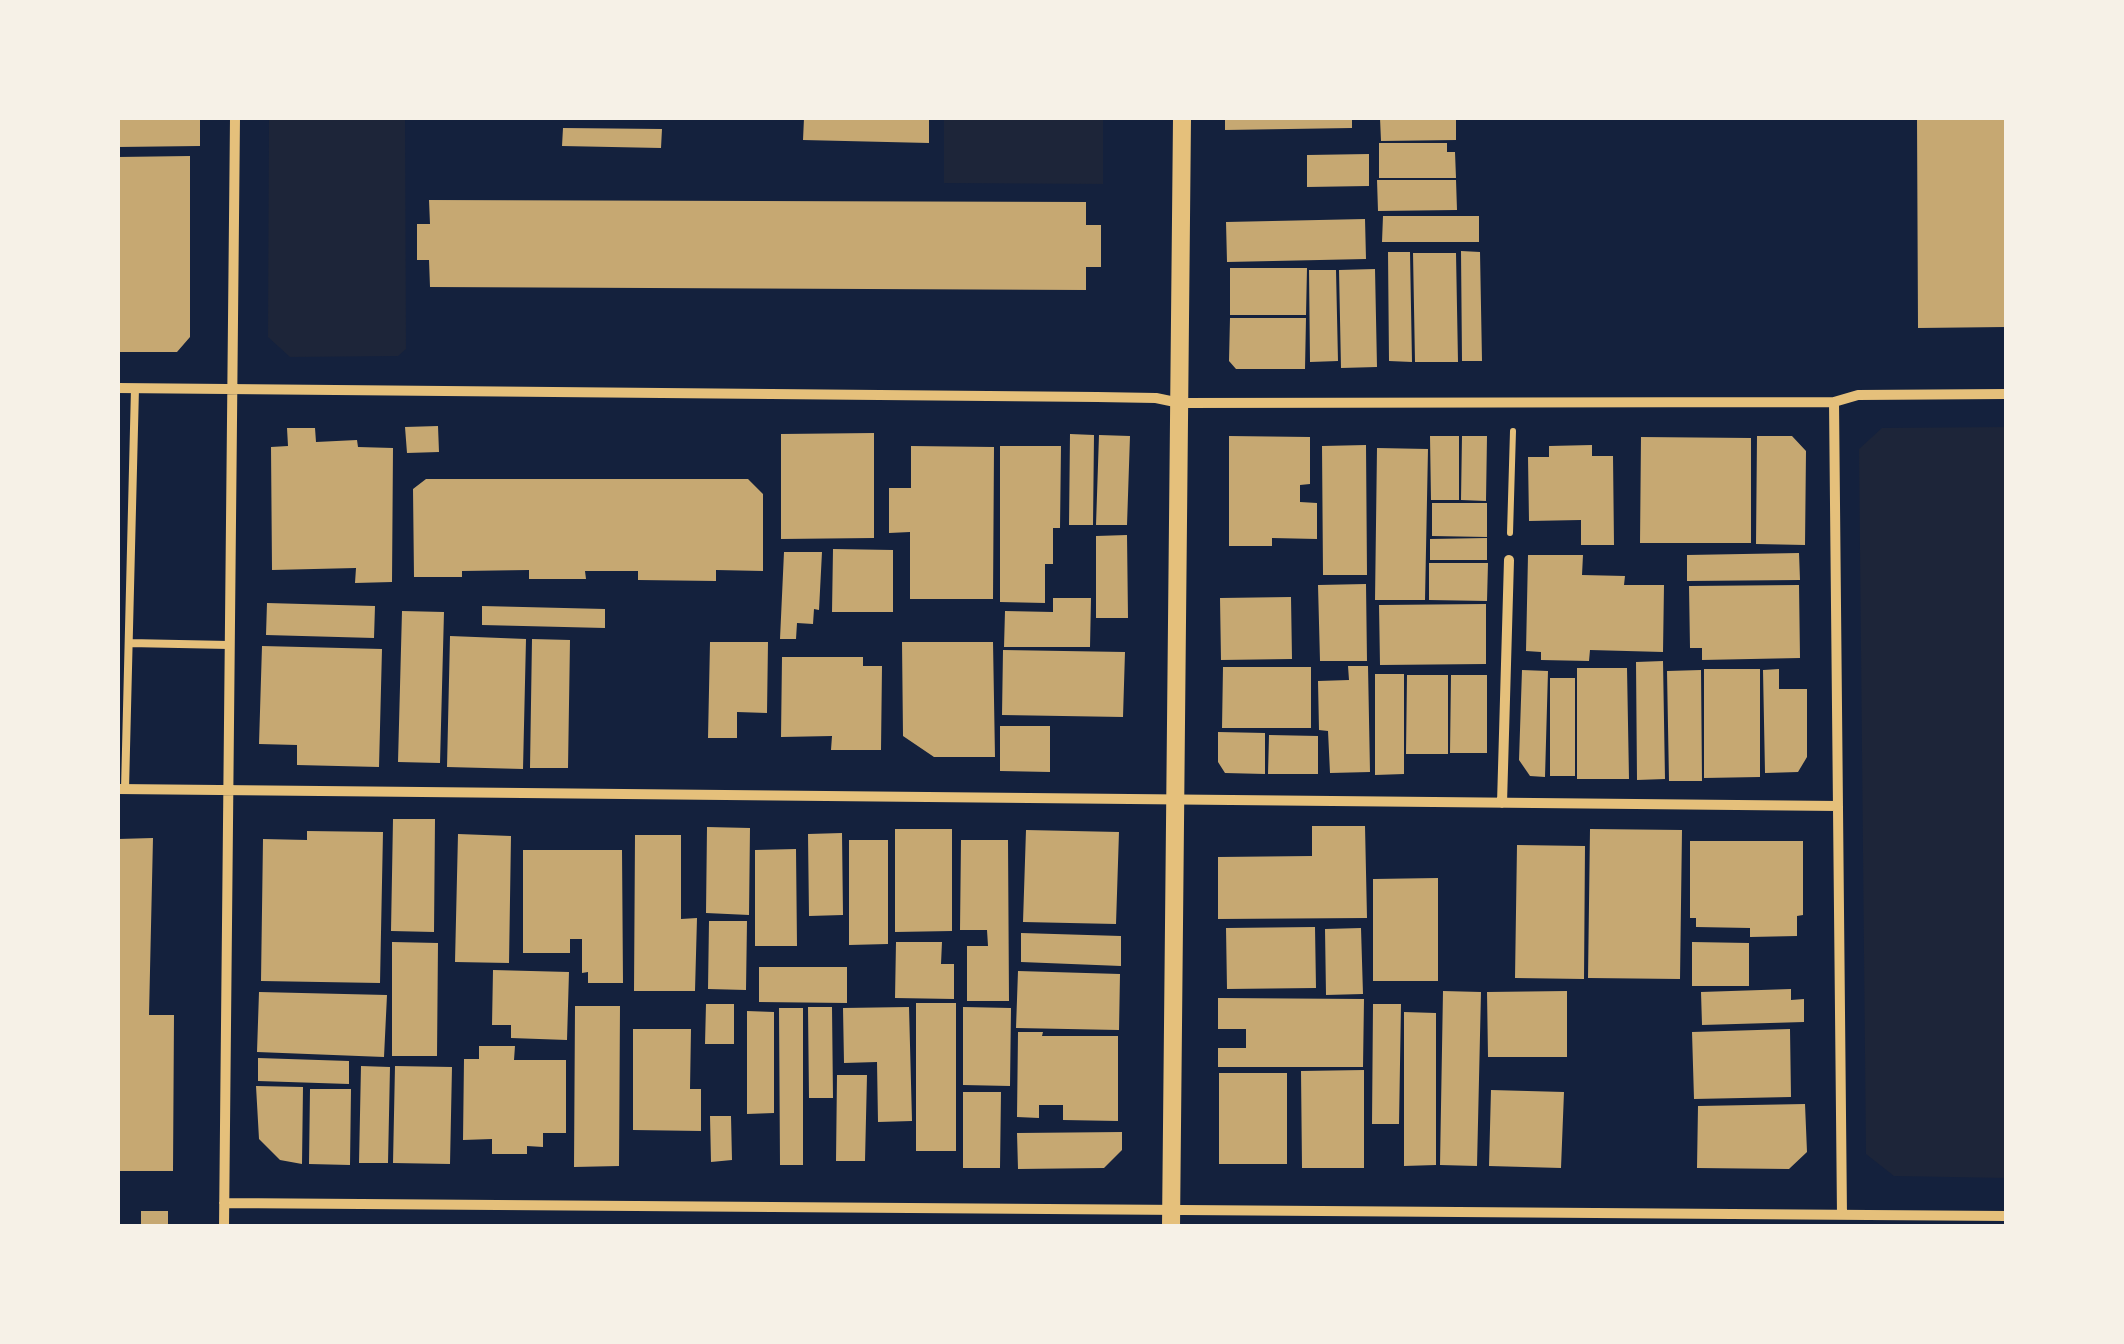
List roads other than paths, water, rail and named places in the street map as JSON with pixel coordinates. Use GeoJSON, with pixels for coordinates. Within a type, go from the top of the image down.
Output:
{"type":"FeatureCollection","features":[{"type":"Feature","properties":{"kind":"street"},"geometry":{"type":"LineString","coordinates":[[224,1226],[234,118]]}},
{"type":"Feature","properties":{"kind":"street"},"geometry":{"type":"LineString","coordinates":[[1171,1218],[1182,118]]}},
{"type":"Feature","properties":{"kind":"street"},"geometry":{"type":"LineString","coordinates":[[118,388],[1137,397],[1180,403],[1834,402],[1858,395],[2006,394]]}},
{"type":"Feature","properties":{"kind":"street"},"geometry":{"type":"LineString","coordinates":[[1834,402],[1842,1215]]}},
{"type":"Feature","properties":{"kind":"street"},"geometry":{"type":"LineString","coordinates":[[1502,804],[1509,560]]}},
{"type":"Feature","properties":{"kind":"street"},"geometry":{"type":"LineString","coordinates":[[121,789],[1838,806]]}},
{"type":"Feature","properties":{"kind":"street"},"geometry":{"type":"LineString","coordinates":[[224,1203],[1171,1218],[2006,1216]]}},
{"type":"Feature","properties":{"kind":"lane"},"geometry":{"type":"LineString","coordinates":[[121,789],[134,388]]}},
{"type":"Feature","properties":{"kind":"lane"},"geometry":{"type":"LineString","coordinates":[[128,643],[229,645]]}}]}
